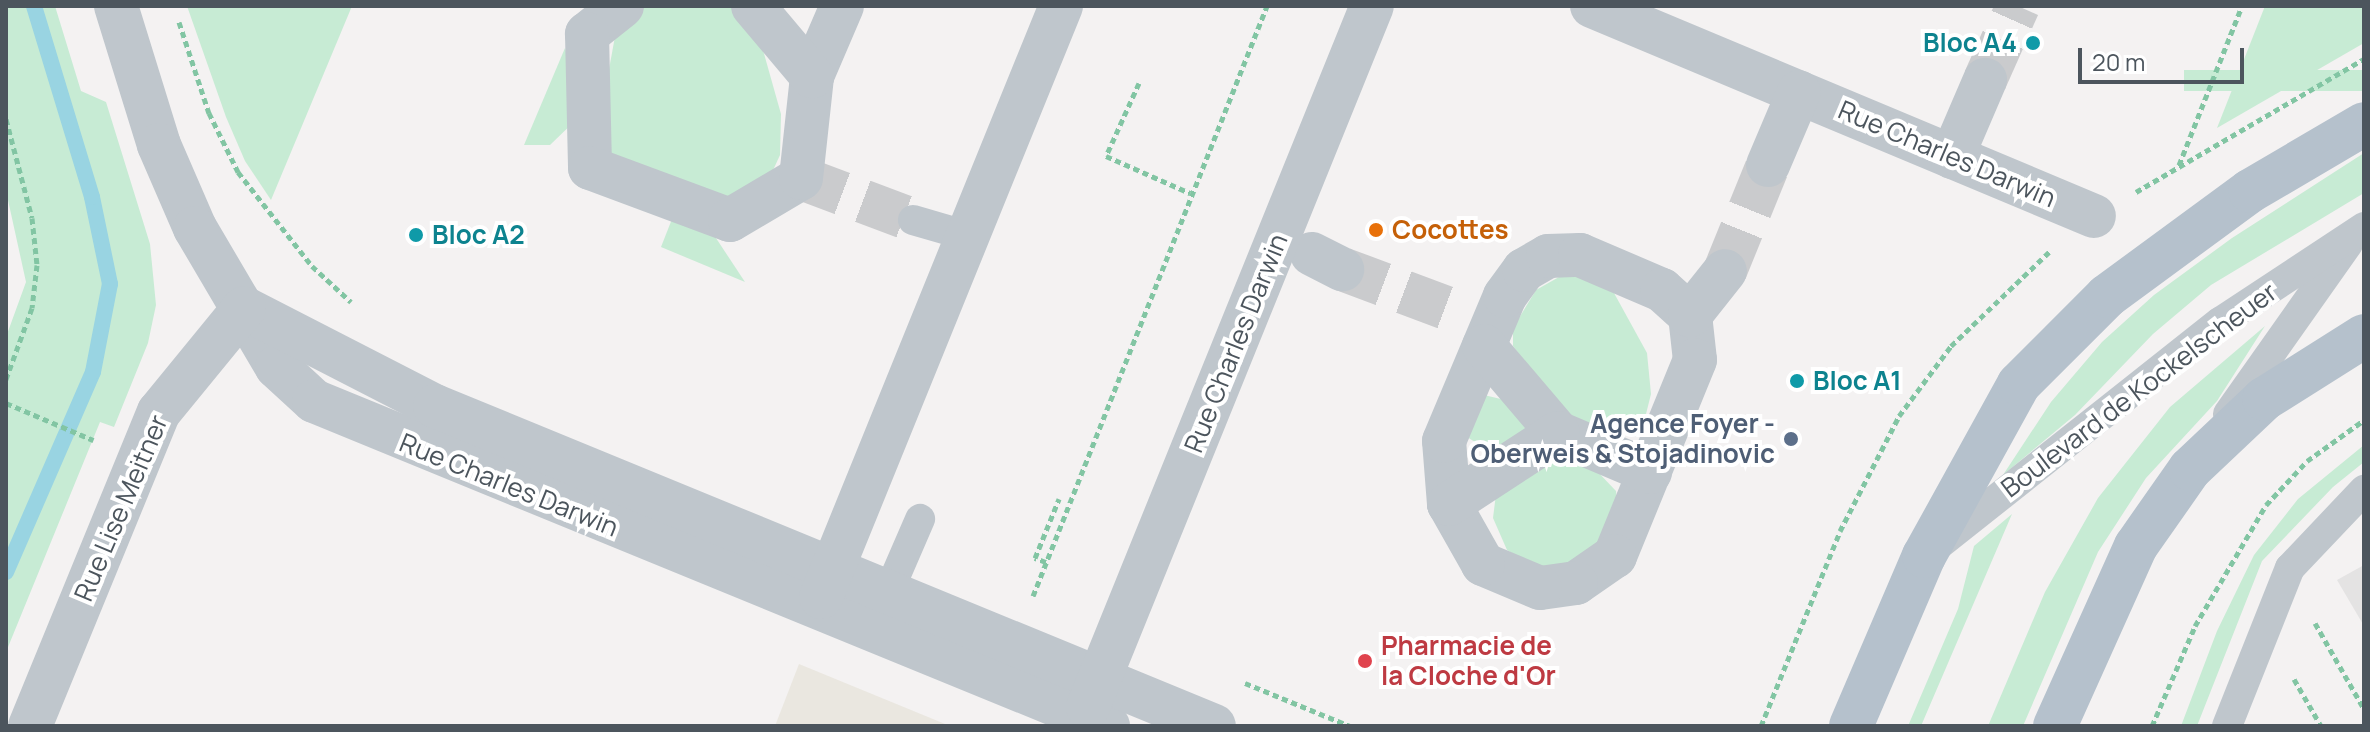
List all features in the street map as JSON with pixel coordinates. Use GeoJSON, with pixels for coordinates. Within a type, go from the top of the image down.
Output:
{"type":"FeatureCollection","features":[{"type":"Feature","properties":{"kind":"main road","name":"Boulevard de Kockelscheuer"},"geometry":{"type":"LineString","coordinates":[[1851,726],[1924,556],[2019,384],[2060,339],[2107,296],[2250,191],[2364,124]]}},
{"type":"Feature","properties":{"kind":"main road","name":"Boulevard de Kockelscheuer"},"geometry":{"type":"LineString","coordinates":[[2055,726],[2136,546],[2190,469],[2264,399],[2364,336]]}},
{"type":"Feature","properties":{"kind":"street","name":"Rue Charles Darwin"},"geometry":{"type":"LineString","coordinates":[[116,6],[159,145],[195,228],[277,367],[324,407],[816,608],[880,612]]}},
{"type":"Feature","properties":{"kind":"street"},"geometry":{"type":"LineString","coordinates":[[622,6],[576,30],[590,168],[730,220],[801,178],[812,76],[842,6]]}},
{"type":"Feature","properties":{"kind":"street"},"geometry":{"type":"LineString","coordinates":[[753,6],[812,76]]}},
{"type":"Feature","properties":{"kind":"street"},"geometry":{"type":"LineString","coordinates":[[816,608],[1061,6]]}},
{"type":"Feature","properties":{"kind":"street","name":"Rue Charles Darwin"},"geometry":{"type":"LineString","coordinates":[[1097,707],[1308,253],[1372,6]]}},
{"type":"Feature","properties":{"kind":"street","name":"Rue Charles Darwin"},"geometry":{"type":"LineString","coordinates":[[1592,6],[2094,216]]}},
{"type":"Feature","properties":{"kind":"street"},"geometry":{"type":"LineString","coordinates":[[1952,157],[1985,80]]}},
{"type":"Feature","properties":{"kind":"street"},"geometry":{"type":"LineString","coordinates":[[1768,165],[1799,92]]}},
{"type":"Feature","properties":{"kind":"street"},"geometry":{"type":"LineString","coordinates":[[1580,255],[1662,290],[1690,315],[1695,360],[1615,556],[1576,583],[1540,588],[1483,564],[1449,504],[1444,441],[1480,329],[1524,270],[1548,256],[1580,255]]}},
{"type":"Feature","properties":{"kind":"street"},"geometry":{"type":"LineString","coordinates":[[1690,315],[1725,271]]}},
{"type":"Feature","properties":{"kind":"street","name":"Rue Charles Darwin"},"geometry":{"type":"LineString","coordinates":[[244,308],[435,406],[832,569],[880,612],[1097,707],[1214,726]]}},
{"type":"Feature","properties":{"kind":"street","name":"Rue Lise Meitner"},"geometry":{"type":"LineString","coordinates":[[30,726],[159,412],[244,308]]}},
{"type":"Feature","properties":{"kind":"street"},"geometry":{"type":"LineString","coordinates":[[1480,329],[1558,433],[1650,472]]}},
{"type":"Feature","properties":{"kind":"street"},"geometry":{"type":"LineString","coordinates":[[1449,504],[1558,433]]}},
{"type":"Feature","properties":{"kind":"lane"},"geometry":{"type":"LineString","coordinates":[[913,220],[968,236]]}},
{"type":"Feature","properties":{"kind":"lane","name":"Boulevard de Kockelscheuer"},"geometry":{"type":"LineString","coordinates":[[1924,556],[2220,322],[2361,228]]}},
{"type":"Feature","properties":{"kind":"lane","name":"Boulevard de Kockelscheuer"},"geometry":{"type":"LineString","coordinates":[[2190,469],[2361,228]]}},
{"type":"Feature","properties":{"kind":"lane"},"geometry":{"type":"LineString","coordinates":[[2227,726],[2290,568],[2364,490]]}},
{"type":"Feature","properties":{"kind":"lane"},"geometry":{"type":"LineString","coordinates":[[880,612],[920,519]]}},
{"type":"Feature","properties":{"kind":"path"},"geometry":{"type":"LineString","coordinates":[[174,6],[209,113],[238,172],[312,266],[358,309]]}},
{"type":"Feature","properties":{"kind":"path"},"geometry":{"type":"LineString","coordinates":[[1032,597],[1190,193],[1267,6]]}},
{"type":"Feature","properties":{"kind":"path"},"geometry":{"type":"LineString","coordinates":[[2179,166],[2242,6]]}},
{"type":"Feature","properties":{"kind":"path"},"geometry":{"type":"LineString","coordinates":[[1139,83],[1106,156],[1190,193]]}},
{"type":"Feature","properties":{"kind":"path"},"geometry":{"type":"LineString","coordinates":[[6,119],[32,218],[37,265],[32,308],[6,379]]}},
{"type":"Feature","properties":{"kind":"path"},"geometry":{"type":"LineString","coordinates":[[6,403],[93,440]]}},
{"type":"Feature","properties":{"kind":"path"},"geometry":{"type":"LineString","coordinates":[[1046,562],[1035,558],[1059,499]]}},
{"type":"Feature","properties":{"kind":"path"},"geometry":{"type":"LineString","coordinates":[[1019,592],[1047,603]]}},
{"type":"Feature","properties":{"kind":"path"},"geometry":{"type":"LineString","coordinates":[[2308,611],[2364,709]]}},
{"type":"Feature","properties":{"kind":"path"},"geometry":{"type":"LineString","coordinates":[[2293,676],[2321,726]]}},
{"type":"Feature","properties":{"kind":"path"},"geometry":{"type":"LineString","coordinates":[[1234,678],[1350,726]]}},
{"type":"Feature","properties":{"kind":"shaded area"},"geometry":{"type":"Polygon","coordinates":[[[2364,565],[2364,626],[2337,580],[2364,565]]]}},
{"type":"Feature","properties":{"kind":"shaded area"},"geometry":{"type":"Polygon","coordinates":[[[799,664],[950,726],[775,726],[799,664]]]}},
{"type":"Feature","properties":{"kind":"green space"},"geometry":{"type":"Polygon","coordinates":[[[6,6],[55,6],[81,91],[106,102],[150,244],[156,305],[148,343],[114,427],[100,422],[6,652],[6,337],[26,282],[6,191],[6,6]]]}},
{"type":"Feature","properties":{"kind":"green space"},"geometry":{"type":"Polygon","coordinates":[[[187,6],[352,6],[271,200],[245,161],[187,6]]]}},
{"type":"Feature","properties":{"kind":"green space"},"geometry":{"type":"Polygon","coordinates":[[[635,6],[737,6],[761,43],[781,114],[780,155],[769,179],[734,201],[605,167],[597,135],[616,31],[635,6]]]}},
{"type":"Feature","properties":{"kind":"green space"},"geometry":{"type":"Polygon","coordinates":[[[2265,6],[2364,6],[2364,43],[2217,128],[2265,6]]]}},
{"type":"Feature","properties":{"kind":"green space"},"geometry":{"type":"Polygon","coordinates":[[[565,48],[579,93],[579,117],[550,145],[524,145],[565,48]]]}},
{"type":"Feature","properties":{"kind":"green space"},"geometry":{"type":"Polygon","coordinates":[[[2184,70],[2364,70],[2364,91],[2184,91],[2184,70]]]}},
{"type":"Feature","properties":{"kind":"green space"},"geometry":{"type":"Polygon","coordinates":[[[2364,153],[2364,193],[2211,285],[2153,334],[2075,415],[2003,475],[2051,402],[2102,342],[2154,295],[2232,238],[2364,153]]]}},
{"type":"Feature","properties":{"kind":"green space"},"geometry":{"type":"Polygon","coordinates":[[[672,219],[712,232],[745,282],[661,247],[672,219]]]}},
{"type":"Feature","properties":{"kind":"green space"},"geometry":{"type":"Polygon","coordinates":[[[1587,276],[1614,293],[1647,353],[1651,394],[1645,418],[1631,430],[1607,436],[1565,415],[1513,346],[1513,328],[1536,290],[1559,277],[1587,276]]]}},
{"type":"Feature","properties":{"kind":"green space"},"geometry":{"type":"Polygon","coordinates":[[[2265,326],[2217,401],[2146,478],[2098,552],[2023,726],[1988,726],[2045,592],[2098,498],[2170,407],[2265,326]]]}},
{"type":"Feature","properties":{"kind":"green space"},"geometry":{"type":"Polygon","coordinates":[[[1484,395],[1505,400],[1530,428],[1505,450],[1480,445],[1462,434],[1484,395]]]}},
{"type":"Feature","properties":{"kind":"green space"},"geometry":{"type":"Polygon","coordinates":[[[2364,445],[2364,462],[2333,487],[2262,561],[2197,726],[2181,726],[2217,631],[2254,555],[2298,499],[2364,445]]]}},
{"type":"Feature","properties":{"kind":"green space"},"geometry":{"type":"Polygon","coordinates":[[[1558,454],[1595,469],[1616,491],[1619,521],[1603,544],[1569,565],[1534,567],[1507,550],[1493,518],[1497,486],[1558,454]]]}},
{"type":"Feature","properties":{"kind":"green space"},"geometry":{"type":"Polygon","coordinates":[[[2012,514],[1921,726],[1908,726],[1958,609],[1974,546],[2012,514]]]}},
{"type":"Feature","properties":{"kind":"waterway"},"geometry":{"type":"LineString","coordinates":[[6,572],[93,372],[110,284],[92,197],[34,6]]}},
{"type":"Feature","properties":{"kind":"tunnel"},"geometry":{"type":"LineString","coordinates":[[1985,80],[2018,6]]}},
{"type":"Feature","properties":{"kind":"tunnel"},"geometry":{"type":"LineString","coordinates":[[1725,271],[1768,165]]}},
{"type":"Feature","properties":{"kind":"tunnel"},"geometry":{"type":"LineString","coordinates":[[801,178],[913,220]]}},
{"type":"Feature","properties":{"kind":"tunnel"},"geometry":{"type":"LineString","coordinates":[[1342,269],[1465,315]]}},
{"type":"Feature","properties":{"kind":"place","name":"Bloc A4"},"geometry":{"type":"Point","coordinates":[2033,43]}},
{"type":"Feature","properties":{"kind":"place","name":"Cocottes"},"geometry":{"type":"Point","coordinates":[1376,230]}},
{"type":"Feature","properties":{"kind":"place","name":"Bloc A2"},"geometry":{"type":"Point","coordinates":[416,235]}},
{"type":"Feature","properties":{"kind":"place","name":"Bloc A1"},"geometry":{"type":"Point","coordinates":[1797,381]}},
{"type":"Feature","properties":{"kind":"place","name":"Agence Foyer - Oberweis & Stojadinovic"},"geometry":{"type":"Point","coordinates":[1791,439]}},
{"type":"Feature","properties":{"kind":"place","name":"Pharmacie de la Cloche d'Or"},"geometry":{"type":"Point","coordinates":[1365,661]}}]}
